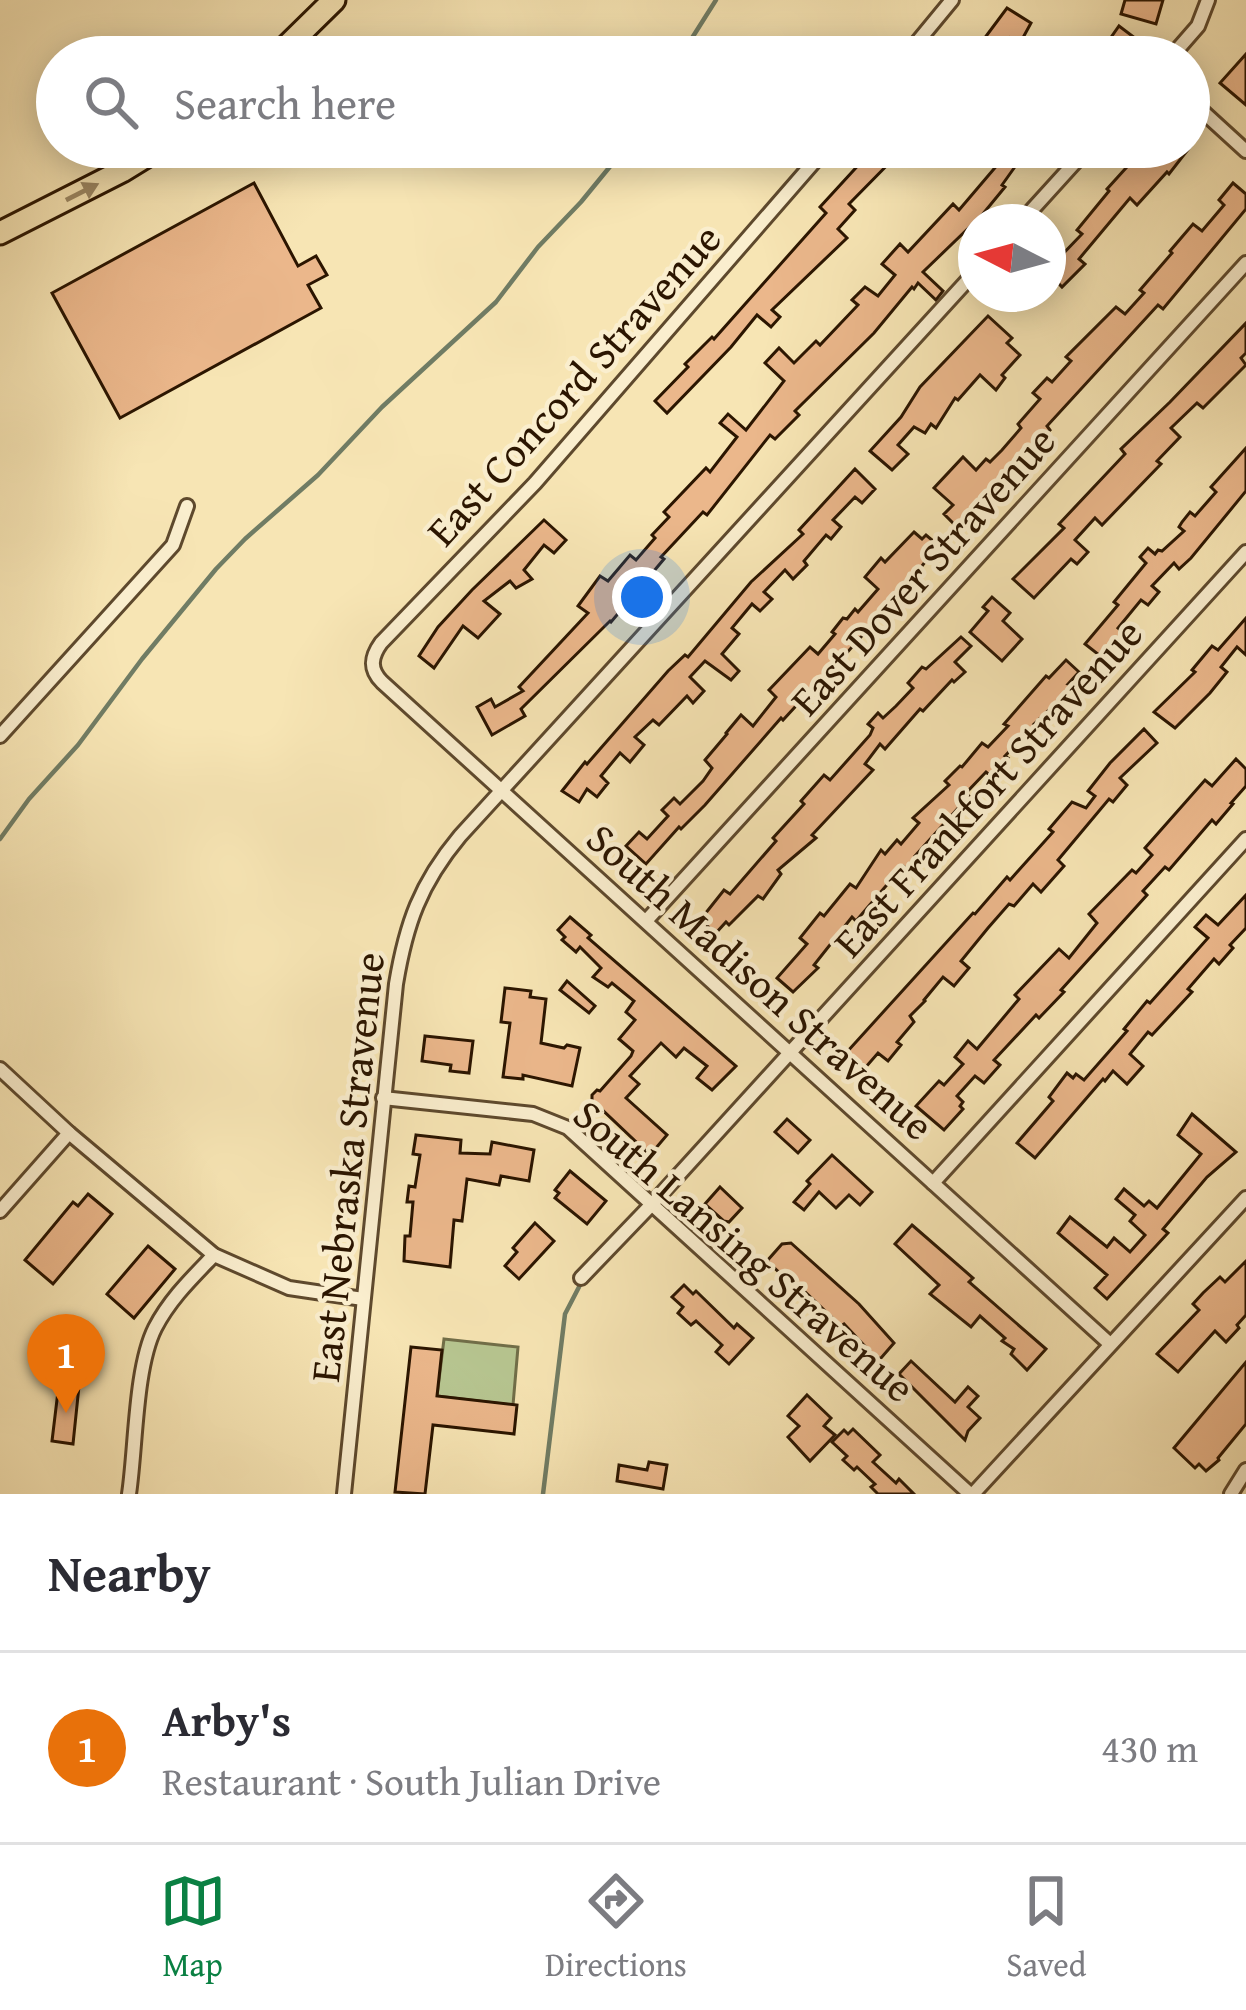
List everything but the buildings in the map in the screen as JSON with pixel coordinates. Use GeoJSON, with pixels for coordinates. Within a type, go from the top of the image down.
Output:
{"type":"FeatureCollection","features":[{"type":"Feature","properties":{"kind":"highway"},"geometry":{"type":"LineString","coordinates":[[297,36],[334,0]]}},
{"type":"Feature","properties":{"kind":"highway"},"geometry":{"type":"LineString","coordinates":[[0,233],[127,168]]}},
{"type":"Feature","properties":{"kind":"street"},"geometry":{"type":"LineString","coordinates":[[922,36],[952,0]]}},
{"type":"Feature","properties":{"kind":"street"},"geometry":{"type":"LineString","coordinates":[[1189,36],[1208,0]]}},
{"type":"Feature","properties":{"kind":"street"},"geometry":{"type":"LineString","coordinates":[[1210,118],[1246,151]]}},
{"type":"Feature","properties":{"kind":"street","name":"East Concord Stravenue"},"geometry":{"type":"LineString","coordinates":[[372,664],[381,643],[536,483],[808,168]]}},
{"type":"Feature","properties":{"kind":"street"},"geometry":{"type":"LineString","coordinates":[[1037,204],[1070,168]]}},
{"type":"Feature","properties":{"kind":"street","name":"East Dover Stravenue"},"geometry":{"type":"LineString","coordinates":[[646,921],[1246,263]]}},
{"type":"Feature","properties":{"kind":"street","name":"East Nebraska Stravenue"},"geometry":{"type":"LineString","coordinates":[[344,1494],[382,1098],[398,971],[416,902],[447,852],[958,291]]}},
{"type":"Feature","properties":{"kind":"street"},"geometry":{"type":"LineString","coordinates":[[0,736],[173,545],[187,506]]}},
{"type":"Feature","properties":{"kind":"street","name":"East Frankfort Stravenue"},"geometry":{"type":"LineString","coordinates":[[581,1278],[1246,552]]}},
{"type":"Feature","properties":{"kind":"street","name":"South Madison Stravenue"},"geometry":{"type":"LineString","coordinates":[[372,664],[382,682],[1110,1344]]}},
{"type":"Feature","properties":{"kind":"street"},"geometry":{"type":"LineString","coordinates":[[933,1183],[1246,839]]}},
{"type":"Feature","properties":{"kind":"street"},"geometry":{"type":"LineString","coordinates":[[0,1070],[214,1255],[289,1288],[363,1299]]}},
{"type":"Feature","properties":{"kind":"street","name":"South Lansing Stravenue"},"geometry":{"type":"LineString","coordinates":[[382,1098],[533,1114],[568,1128],[972,1494]]}},
{"type":"Feature","properties":{"kind":"street"},"geometry":{"type":"LineString","coordinates":[[0,1211],[69,1133]]}},
{"type":"Feature","properties":{"kind":"street"},"geometry":{"type":"LineString","coordinates":[[972,1494],[1246,1198]]}},
{"type":"Feature","properties":{"kind":"street"},"geometry":{"type":"LineString","coordinates":[[129,1494],[144,1363],[154,1331],[176,1293],[214,1255]]}},
{"type":"Feature","properties":{"kind":"street"},"geometry":{"type":"LineString","coordinates":[[1231,1494],[1246,1470]]}},
{"type":"Feature","properties":{"kind":"green space"},"geometry":{"type":"Polygon","coordinates":[[[444,1339],[518,1347],[513,1405],[437,1396],[444,1339]]]}},
{"type":"Feature","properties":{"kind":"waterway"},"geometry":{"type":"LineString","coordinates":[[693,36],[716,0]]}},
{"type":"Feature","properties":{"kind":"waterway"},"geometry":{"type":"LineString","coordinates":[[0,839],[216,569],[496,302],[609,168]]}},
{"type":"Feature","properties":{"kind":"waterway"},"geometry":{"type":"LineString","coordinates":[[543,1494],[565,1314],[579,1287]]}},
{"type":"Feature","properties":{"kind":"place","name":"Arby's"},"geometry":{"type":"Point","coordinates":[66,1413]}}]}
